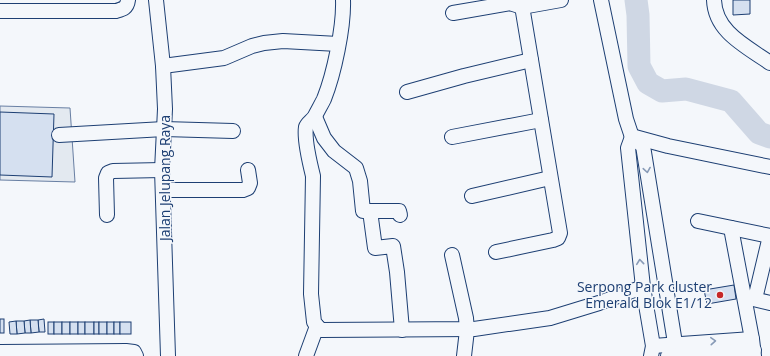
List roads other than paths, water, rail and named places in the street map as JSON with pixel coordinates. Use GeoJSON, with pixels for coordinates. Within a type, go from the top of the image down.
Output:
{"type":"FeatureCollection","features":[{"type":"Feature","properties":{"kind":"street","name":"Jalan Jelupang Raya"},"geometry":{"type":"LineString","coordinates":[[156,0],[162,66],[164,129],[162,170],[168,356]]}},
{"type":"Feature","properties":{"kind":"street"},"geometry":{"type":"LineString","coordinates":[[343,0],[338,44],[330,83],[315,117],[306,126],[308,160],[312,176],[311,294],[314,322],[316,326],[321,330],[467,330],[550,318],[599,304],[643,287]]}},
{"type":"Feature","properties":{"kind":"street"},"geometry":{"type":"LineString","coordinates":[[453,13],[518,2],[561,0]]}},
{"type":"Feature","properties":{"kind":"street"},"geometry":{"type":"LineString","coordinates":[[601,0],[626,119],[632,137],[643,146],[673,352]]}},
{"type":"Feature","properties":{"kind":"street"},"geometry":{"type":"LineString","coordinates":[[714,0],[718,20],[726,31],[770,63]]}},
{"type":"Feature","properties":{"kind":"street"},"geometry":{"type":"LineString","coordinates":[[496,252],[553,240],[558,238],[560,233],[531,60],[518,2]]}},
{"type":"Feature","properties":{"kind":"street"},"geometry":{"type":"LineString","coordinates":[[0,10],[116,11],[123,10],[128,3]]}},
{"type":"Feature","properties":{"kind":"street"},"geometry":{"type":"LineString","coordinates":[[162,66],[224,58],[252,46],[264,43],[283,41],[338,44]]}},
{"type":"Feature","properties":{"kind":"street"},"geometry":{"type":"LineString","coordinates":[[407,92],[464,76],[531,60]]}},
{"type":"Feature","properties":{"kind":"street"},"geometry":{"type":"LineString","coordinates":[[315,117],[324,138],[334,151],[356,168],[360,181],[364,211],[399,212],[400,215]]}},
{"type":"Feature","properties":{"kind":"street"},"geometry":{"type":"LineString","coordinates":[[452,137],[541,120]]}},
{"type":"Feature","properties":{"kind":"street"},"geometry":{"type":"LineString","coordinates":[[59,135],[164,129],[233,131]]}},
{"type":"Feature","properties":{"kind":"street"},"geometry":{"type":"LineString","coordinates":[[632,137],[770,167]]}},
{"type":"Feature","properties":{"kind":"street"},"geometry":{"type":"LineString","coordinates":[[632,137],[628,148],[643,287],[652,351],[673,352],[753,348],[749,298],[731,228]]}},
{"type":"Feature","properties":{"kind":"street"},"geometry":{"type":"LineString","coordinates":[[107,215],[106,178],[108,173],[113,171],[162,170]]}},
{"type":"Feature","properties":{"kind":"street"},"geometry":{"type":"LineString","coordinates":[[163,190],[243,190],[248,188],[250,182],[248,170]]}},
{"type":"Feature","properties":{"kind":"street"},"geometry":{"type":"LineString","coordinates":[[472,196],[550,178]]}},
{"type":"Feature","properties":{"kind":"street"},"geometry":{"type":"LineString","coordinates":[[370,211],[375,248],[393,246],[397,272],[402,330]]}},
{"type":"Feature","properties":{"kind":"street"},"geometry":{"type":"LineString","coordinates":[[698,220],[770,236],[749,298]]}},
{"type":"Feature","properties":{"kind":"street"},"geometry":{"type":"LineString","coordinates":[[452,255],[465,312],[467,330],[464,356]]}},
{"type":"Feature","properties":{"kind":"street"},"geometry":{"type":"LineString","coordinates":[[749,298],[770,303]]}},
{"type":"Feature","properties":{"kind":"street"},"geometry":{"type":"LineString","coordinates":[[306,356],[316,326]]}},
{"type":"Feature","properties":{"kind":"street"},"geometry":{"type":"LineString","coordinates":[[0,352],[126,351],[135,354]]}},
{"type":"Feature","properties":{"kind":"street"},"geometry":{"type":"LineString","coordinates":[[668,356],[673,352]]}},
{"type":"Feature","properties":{"kind":"waterway"},"geometry":{"type":"LineString","coordinates":[[636,0],[638,15],[639,66],[648,83],[662,91],[686,89],[731,101],[759,133],[770,137]]}},
{"type":"Feature","properties":{"kind":"place","name":"Serpong Park cluster Emerald Blok E1/12"},"geometry":{"type":"Point","coordinates":[720,295]}}]}
